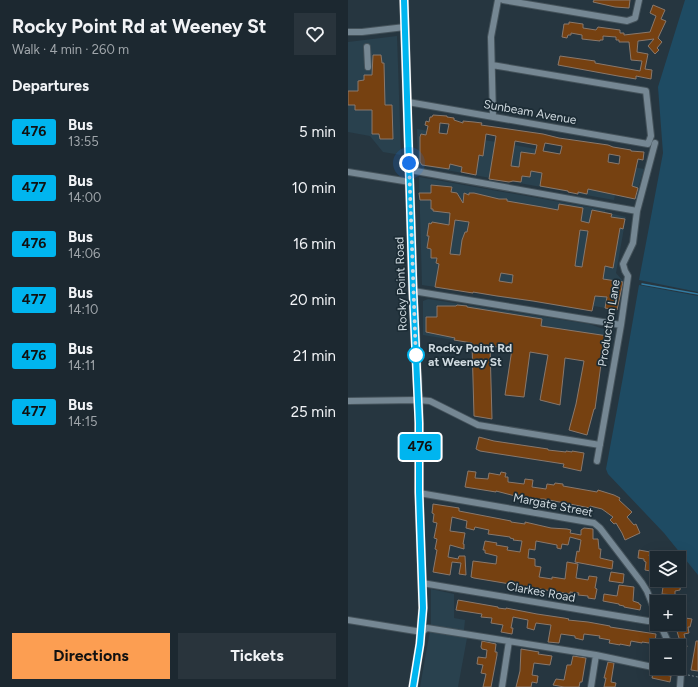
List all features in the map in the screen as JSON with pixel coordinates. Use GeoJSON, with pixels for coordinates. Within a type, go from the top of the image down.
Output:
{"type":"FeatureCollection","features":[{"type":"Feature","properties":{"kind":"main road","name":"Rocky Point Road"},"geometry":{"type":"LineString","coordinates":[[404,0],[413,291],[420,435],[419,492],[422,583],[422,632],[413,687]]}},
{"type":"Feature","properties":{"kind":"street"},"geometry":{"type":"LineString","coordinates":[[493,117],[491,37],[498,0]]}},
{"type":"Feature","properties":{"kind":"street"},"geometry":{"type":"LineString","coordinates":[[503,0],[627,21],[635,18],[639,0]]}},
{"type":"Feature","properties":{"kind":"street"},"geometry":{"type":"LineString","coordinates":[[348,32],[362,32],[405,27]]}},
{"type":"Feature","properties":{"kind":"street"},"geometry":{"type":"LineString","coordinates":[[367,48],[368,68]]}},
{"type":"Feature","properties":{"kind":"street","name":"Sunbeam Avenue"},"geometry":{"type":"LineString","coordinates":[[408,102],[648,144],[650,136],[646,91],[492,65]]}},
{"type":"Feature","properties":{"kind":"street","name":"Production Lane"},"geometry":{"type":"LineString","coordinates":[[597,461],[628,276],[623,264],[633,244],[637,211],[655,143]]}},
{"type":"Feature","properties":{"kind":"street"},"geometry":{"type":"LineString","coordinates":[[410,170],[637,211]]}},
{"type":"Feature","properties":{"kind":"street"},"geometry":{"type":"LineString","coordinates":[[348,172],[410,182]]}},
{"type":"Feature","properties":{"kind":"street"},"geometry":{"type":"LineString","coordinates":[[413,291],[621,325]]}},
{"type":"Feature","properties":{"kind":"street"},"geometry":{"type":"LineString","coordinates":[[348,401],[430,401],[478,425],[600,445]]}},
{"type":"Feature","properties":{"kind":"street","name":"Margate Street"},"geometry":{"type":"LineString","coordinates":[[419,492],[594,523],[600,528],[642,584],[650,598]]}},
{"type":"Feature","properties":{"kind":"street","name":"Clarkes Road"},"geometry":{"type":"LineString","coordinates":[[422,583],[650,621]]}},
{"type":"Feature","properties":{"kind":"street"},"geometry":{"type":"LineString","coordinates":[[348,620],[422,632],[427,628],[596,655],[650,665]]}},
{"type":"Feature","properties":{"kind":"street"},"geometry":{"type":"LineString","coordinates":[[502,687],[509,641]]}},
{"type":"Feature","properties":{"kind":"street"},"geometry":{"type":"LineString","coordinates":[[590,687],[596,655]]}},
{"type":"Feature","properties":{"kind":"street"},"geometry":{"type":"LineString","coordinates":[[680,675],[680,687]]}},
{"type":"Feature","properties":{"kind":"path"},"geometry":{"type":"LineString","coordinates":[[686,673],[698,677]]}},
{"type":"Feature","properties":{"kind":"shaded area"},"geometry":{"type":"Polygon","coordinates":[[[685,0],[698,0],[698,292],[639,280],[663,153],[658,87],[685,0]]]}},
{"type":"Feature","properties":{"kind":"shaded area"},"geometry":{"type":"Polygon","coordinates":[[[397,36],[401,155],[383,152],[370,136],[348,132],[348,42],[397,36]]]}},
{"type":"Feature","properties":{"kind":"shaded area"},"geometry":{"type":"Polygon","coordinates":[[[417,129],[644,169],[635,198],[615,195],[614,200],[418,165],[417,129]]]}},
{"type":"Feature","properties":{"kind":"shaded area"},"geometry":{"type":"Polygon","coordinates":[[[419,177],[605,210],[605,212],[626,217],[616,273],[624,282],[617,310],[594,306],[592,311],[422,285],[419,177]]]}},
{"type":"Feature","properties":{"kind":"shaded area"},"geometry":{"type":"Polygon","coordinates":[[[639,285],[698,296],[698,575],[686,560],[686,551],[679,551],[664,533],[608,474],[606,469],[639,285]]]}},
{"type":"Feature","properties":{"kind":"shaded area"},"geometry":{"type":"Polygon","coordinates":[[[428,299],[589,324],[612,332],[604,364],[423,335],[423,301],[428,299]]]}},
{"type":"Feature","properties":{"kind":"shaded area"},"geometry":{"type":"Polygon","coordinates":[[[431,589],[454,594],[454,618],[465,620],[464,630],[467,638],[458,687],[420,687],[431,625],[431,589]]]}},
{"type":"Feature","properties":{"kind":"building"},"geometry":{"type":"Polygon","coordinates":[[[594,0],[630,0],[629,8],[615,7],[593,2],[594,0]]]}},
{"type":"Feature","properties":{"kind":"building"},"geometry":{"type":"Polygon","coordinates":[[[653,5],[665,10],[661,19],[666,21],[658,38],[662,42],[657,48],[659,50],[655,54],[648,46],[654,39],[638,41],[637,52],[648,54],[645,69],[652,70],[651,79],[636,76],[636,79],[558,65],[560,56],[595,61],[595,63],[640,71],[642,61],[631,60],[629,42],[619,42],[619,40],[616,40],[616,37],[603,36],[603,40],[600,41],[582,39],[582,35],[571,33],[571,35],[568,35],[567,38],[562,37],[564,24],[569,24],[569,22],[583,24],[583,28],[596,30],[598,27],[620,30],[620,33],[624,33],[624,35],[650,32],[656,16],[650,13],[653,5]]]}},
{"type":"Feature","properties":{"kind":"building"},"geometry":{"type":"Polygon","coordinates":[[[373,55],[381,55],[382,63],[384,63],[385,105],[392,105],[393,139],[380,139],[379,134],[372,134],[372,110],[355,110],[355,105],[348,105],[348,91],[358,91],[358,81],[364,80],[364,75],[372,75],[373,55]]]}},
{"type":"Feature","properties":{"kind":"building"},"geometry":{"type":"Polygon","coordinates":[[[433,115],[447,116],[463,123],[463,121],[482,123],[481,125],[543,134],[559,138],[608,145],[631,151],[644,152],[643,160],[638,159],[632,186],[638,188],[635,199],[588,189],[587,194],[578,192],[578,194],[540,186],[542,173],[531,171],[530,177],[522,176],[521,182],[489,179],[496,136],[486,134],[483,156],[479,155],[476,175],[461,172],[462,167],[450,164],[449,169],[422,165],[420,162],[420,137],[421,134],[426,135],[428,126],[425,125],[426,121],[429,122],[430,117],[433,115]],[[440,123],[439,133],[447,134],[449,124],[440,123]],[[515,141],[511,166],[519,167],[521,152],[535,154],[537,145],[515,141]],[[545,143],[543,151],[560,154],[562,146],[545,143]],[[609,154],[608,162],[619,164],[620,156],[609,154]]]}},
{"type":"Feature","properties":{"kind":"building"},"geometry":{"type":"Polygon","coordinates":[[[431,185],[452,187],[451,192],[457,193],[463,203],[464,193],[469,195],[469,193],[474,193],[499,199],[507,199],[507,201],[558,210],[559,204],[583,208],[581,221],[589,223],[592,210],[612,214],[611,217],[625,219],[623,229],[620,228],[613,268],[605,266],[603,279],[623,282],[617,310],[605,308],[607,297],[595,296],[592,311],[435,287],[439,264],[436,263],[437,258],[431,258],[431,249],[427,248],[429,223],[431,224],[432,222],[449,225],[450,213],[433,211],[433,209],[431,209],[431,200],[420,200],[419,193],[431,193],[431,185]],[[455,220],[450,254],[460,255],[462,240],[465,232],[467,232],[469,222],[455,220]],[[580,230],[575,266],[582,267],[588,231],[580,230]],[[501,273],[499,281],[512,283],[513,275],[501,273]]]}},
{"type":"Feature","properties":{"kind":"building"},"geometry":{"type":"Polygon","coordinates":[[[457,305],[542,319],[541,326],[608,336],[604,364],[601,364],[595,409],[587,435],[569,430],[576,404],[584,361],[565,358],[560,405],[540,400],[548,355],[530,352],[524,397],[505,395],[512,349],[490,346],[492,419],[474,416],[472,343],[454,340],[455,338],[426,332],[426,317],[437,317],[437,306],[457,305]]]}},
{"type":"Feature","properties":{"kind":"building"},"geometry":{"type":"Polygon","coordinates":[[[479,437],[548,450],[584,453],[581,471],[563,467],[564,464],[480,451],[476,449],[479,437]]]}},
{"type":"Feature","properties":{"kind":"building"},"geometry":{"type":"Polygon","coordinates":[[[468,471],[476,472],[475,478],[488,479],[489,473],[500,475],[501,472],[506,473],[505,477],[508,477],[508,482],[524,484],[525,479],[533,480],[532,487],[546,489],[547,484],[554,485],[555,483],[563,484],[563,486],[597,492],[598,490],[614,495],[620,498],[619,500],[632,512],[627,517],[634,525],[636,524],[640,533],[625,540],[616,523],[614,524],[610,520],[613,517],[602,509],[544,499],[540,500],[519,497],[496,491],[465,487],[468,471]]]}},
{"type":"Feature","properties":{"kind":"building"},"geometry":{"type":"Polygon","coordinates":[[[433,504],[459,508],[459,511],[511,522],[525,524],[525,522],[551,528],[567,529],[571,530],[570,533],[581,535],[581,530],[584,528],[593,529],[593,539],[598,539],[599,549],[601,549],[600,558],[613,561],[612,569],[575,562],[577,551],[579,552],[581,540],[570,537],[568,545],[562,544],[561,549],[557,548],[557,545],[536,541],[535,550],[529,549],[528,558],[535,559],[535,566],[541,567],[539,577],[552,579],[552,577],[565,579],[567,562],[578,564],[576,578],[588,580],[589,576],[597,577],[595,599],[588,598],[588,596],[578,595],[579,593],[570,592],[570,594],[474,578],[471,577],[473,561],[496,564],[497,556],[485,553],[485,550],[483,550],[485,541],[508,547],[507,550],[520,552],[522,541],[513,540],[514,539],[510,537],[488,534],[489,530],[475,527],[474,530],[466,528],[467,521],[452,517],[450,531],[465,533],[463,544],[464,549],[450,545],[448,557],[458,559],[459,556],[465,556],[466,575],[459,574],[461,563],[452,562],[450,575],[433,572],[437,550],[435,549],[437,539],[434,538],[437,523],[433,522],[433,504]]]}},
{"type":"Feature","properties":{"kind":"building"},"geometry":{"type":"Polygon","coordinates":[[[639,550],[650,552],[650,571],[645,570],[646,562],[644,559],[638,558],[639,550]]]}},
{"type":"Feature","properties":{"kind":"building"},"geometry":{"type":"Polygon","coordinates":[[[611,572],[624,574],[623,583],[609,581],[611,572]]]}},
{"type":"Feature","properties":{"kind":"building"},"geometry":{"type":"Polygon","coordinates":[[[619,585],[634,587],[633,601],[641,605],[640,610],[603,601],[604,594],[617,596],[619,585]]]}},
{"type":"Feature","properties":{"kind":"building"},"geometry":{"type":"Polygon","coordinates":[[[663,587],[680,587],[680,590],[675,591],[675,595],[662,594],[663,587]]]}},
{"type":"Feature","properties":{"kind":"building"},"geometry":{"type":"Polygon","coordinates":[[[458,600],[656,634],[655,639],[650,639],[649,643],[631,641],[630,646],[609,643],[610,640],[599,638],[600,636],[584,634],[583,640],[575,638],[575,636],[561,634],[559,643],[548,642],[551,625],[536,623],[534,630],[527,628],[528,620],[513,617],[511,628],[513,628],[512,634],[501,632],[503,625],[491,623],[492,618],[481,617],[482,614],[456,610],[458,600]]]}},
{"type":"Feature","properties":{"kind":"building"},"geometry":{"type":"Polygon","coordinates":[[[686,618],[692,619],[690,627],[688,627],[689,633],[684,634],[685,639],[679,639],[677,631],[686,631],[686,618]]]}},
{"type":"Feature","properties":{"kind":"building"},"geometry":{"type":"Polygon","coordinates":[[[482,641],[496,644],[495,652],[497,652],[497,655],[491,687],[483,687],[486,674],[481,673],[483,665],[477,664],[478,657],[486,658],[487,650],[482,649],[482,641]]]}},
{"type":"Feature","properties":{"kind":"building"},"geometry":{"type":"Polygon","coordinates":[[[696,641],[698,641],[698,671],[691,670],[696,641]]]}},
{"type":"Feature","properties":{"kind":"building"},"geometry":{"type":"Polygon","coordinates":[[[521,649],[552,656],[550,665],[534,663],[532,675],[538,676],[537,683],[532,682],[531,687],[516,687],[520,671],[521,649]]]}},
{"type":"Feature","properties":{"kind":"building"},"geometry":{"type":"Polygon","coordinates":[[[573,656],[586,658],[582,682],[580,682],[579,687],[553,685],[556,679],[564,680],[567,665],[571,665],[573,656]]]}},
{"type":"Feature","properties":{"kind":"building"},"geometry":{"type":"Polygon","coordinates":[[[608,662],[614,663],[611,682],[616,683],[615,687],[604,687],[606,678],[604,678],[608,662]]]}},
{"type":"Feature","properties":{"kind":"building"},"geometry":{"type":"Polygon","coordinates":[[[653,675],[671,676],[670,682],[652,678],[653,675]]]}},
{"type":"Feature","properties":{"kind":"waterway"},"geometry":{"type":"LineString","coordinates":[[642,284],[698,294]]}},
{"type":"Feature","properties":{"kind":"bus line","name":"476"},"geometry":{"type":"LineString","coordinates":[[404,0],[413,291],[419,412],[419,492],[423,608],[422,632],[413,687]]}},
{"type":"Feature","properties":{"kind":"place","name":"Rocky Point Rd at Weeney St"},"geometry":{"type":"Point","coordinates":[416,355]}},
{"type":"Feature","properties":{"kind":"route"},"geometry":{"type":"LineString","coordinates":[[409,163],[416,360],[416,355]]}}]}
